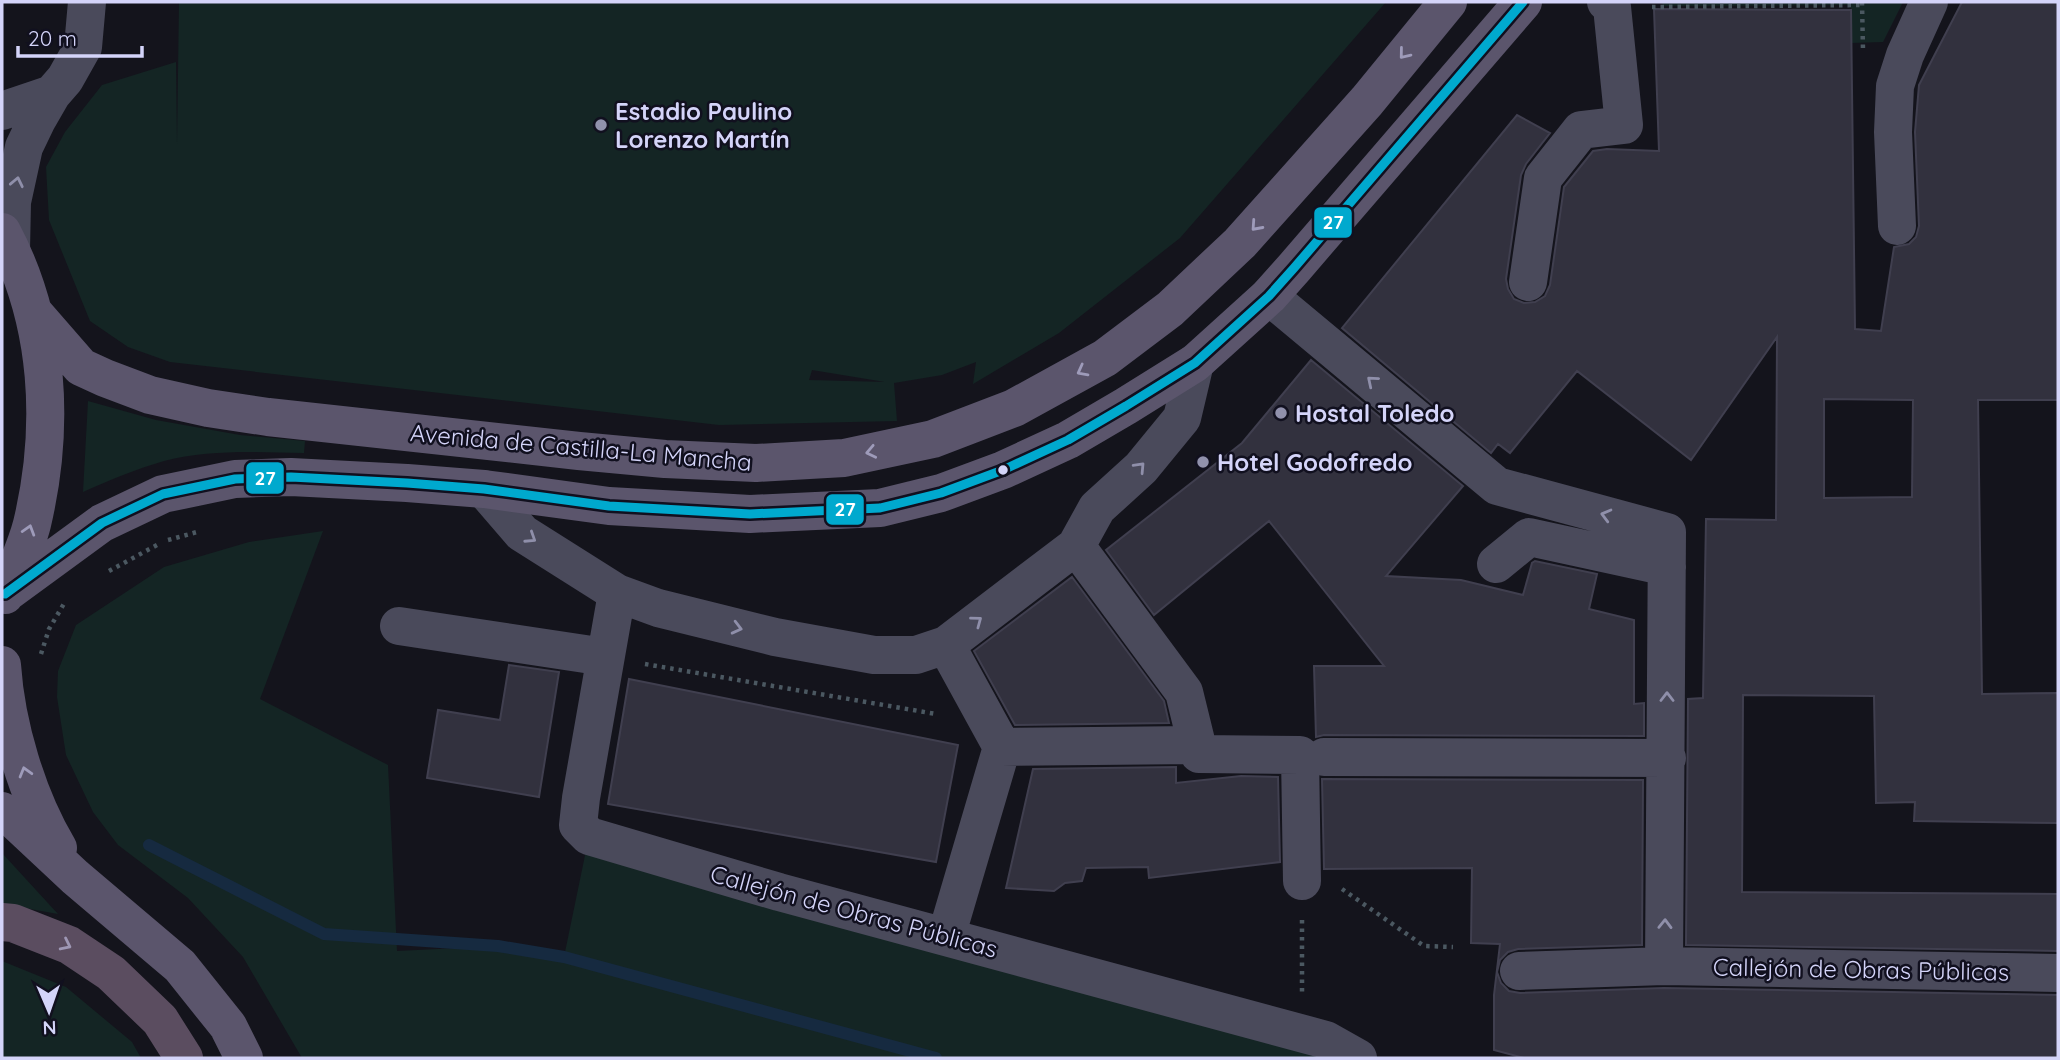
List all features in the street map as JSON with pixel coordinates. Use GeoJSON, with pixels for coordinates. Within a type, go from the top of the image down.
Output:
{"type":"FeatureCollection","features":[{"type":"Feature","properties":{"kind":"highway"},"geometry":{"type":"LineString","coordinates":[[2,922],[13,923],[69,945],[111,973],[160,1020],[184,1058]]}},
{"type":"Feature","properties":{"kind":"main road","name":"Avenida de Castilla-La Mancha"},"geometry":{"type":"LineString","coordinates":[[34,313],[81,367],[150,394],[208,408],[256,415],[591,452],[756,463],[844,457],[920,441],[1014,408],[1105,358],[1170,309],[1240,243],[1367,101],[1448,2]]}},
{"type":"Feature","properties":{"kind":"main road","name":"Avenida de Castilla-La Mancha"},"geometry":{"type":"LineString","coordinates":[[4,598],[102,523],[163,494],[235,480],[292,477],[484,489],[608,506],[676,512],[750,514],[880,508],[940,493],[1003,470],[1068,440],[1195,363],[1269,296],[1523,2]]}},
{"type":"Feature","properties":{"kind":"main road"},"geometry":{"type":"LineString","coordinates":[[4,598],[31,527],[45,457],[46,384],[34,313],[7,241]]}},
{"type":"Feature","properties":{"kind":"main road"},"geometry":{"type":"LineString","coordinates":[[2,665],[13,730],[36,807],[75,877]]}},
{"type":"Feature","properties":{"kind":"main road"},"geometry":{"type":"LineString","coordinates":[[2,811],[180,966],[228,1026],[244,1058]]}},
{"type":"Feature","properties":{"kind":"street"},"geometry":{"type":"LineString","coordinates":[[7,241],[24,147],[52,94],[65,79],[83,47],[87,2]]}},
{"type":"Feature","properties":{"kind":"street"},"geometry":{"type":"LineString","coordinates":[[1897,226],[1893,132],[1895,86],[1905,55],[1929,2]]}},
{"type":"Feature","properties":{"kind":"street"},"geometry":{"type":"LineString","coordinates":[[1528,282],[1542,178],[1581,130],[1624,125],[1609,4]]}},
{"type":"Feature","properties":{"kind":"street"},"geometry":{"type":"LineString","coordinates":[[2,111],[52,94]]}},
{"type":"Feature","properties":{"kind":"street"},"geometry":{"type":"LineString","coordinates":[[1269,296],[1497,486],[1667,532],[1664,966]]}},
{"type":"Feature","properties":{"kind":"street"},"geometry":{"type":"LineString","coordinates":[[484,489],[522,533],[617,593],[658,608],[775,637],[874,655],[916,655],[946,645],[1076,546],[1097,508],[1141,468],[1182,418],[1195,363]]}},
{"type":"Feature","properties":{"kind":"street"},"geometry":{"type":"LineString","coordinates":[[1496,564],[1529,537],[1667,567]]}},
{"type":"Feature","properties":{"kind":"street"},"geometry":{"type":"LineString","coordinates":[[1076,546],[1184,692],[1199,754],[1300,755],[1302,881]]}},
{"type":"Feature","properties":{"kind":"street","name":"Callejón de Obras Públicas"},"geometry":{"type":"LineString","coordinates":[[617,593],[581,798],[578,825],[589,836],[779,892],[1326,1040],[1359,1058]]}},
{"type":"Feature","properties":{"kind":"street"},"geometry":{"type":"LineString","coordinates":[[399,626],[605,657]]}},
{"type":"Feature","properties":{"kind":"street"},"geometry":{"type":"LineString","coordinates":[[946,645],[996,735],[947,937]]}},
{"type":"Feature","properties":{"kind":"street"},"geometry":{"type":"LineString","coordinates":[[996,735],[1196,745]]}},
{"type":"Feature","properties":{"kind":"street"},"geometry":{"type":"LineString","coordinates":[[1324,757],[1667,758]]}},
{"type":"Feature","properties":{"kind":"street","name":"Callejón de Obras Públicas"},"geometry":{"type":"LineString","coordinates":[[1519,971],[1664,966],[2058,972]]}},
{"type":"Feature","properties":{"kind":"path"},"geometry":{"type":"LineString","coordinates":[[1609,4],[1861,5]]}},
{"type":"Feature","properties":{"kind":"path"},"geometry":{"type":"LineString","coordinates":[[97,578],[166,540],[202,530]]}},
{"type":"Feature","properties":{"kind":"path"},"geometry":{"type":"LineString","coordinates":[[40,661],[49,629],[65,602],[76,594]]}},
{"type":"Feature","properties":{"kind":"path"},"geometry":{"type":"LineString","coordinates":[[605,657],[996,735]]}},
{"type":"Feature","properties":{"kind":"path"},"geometry":{"type":"LineString","coordinates":[[1302,881],[1302,1034]]}},
{"type":"Feature","properties":{"kind":"path"},"geometry":{"type":"LineString","coordinates":[[1340,888],[1424,946],[1453,947]]}},
{"type":"Feature","properties":{"kind":"shaded area","name":"Estadio Paulino Lorenzo Martín"},"geometry":{"type":"Polygon","coordinates":[[[179,2],[1386,2],[1180,238],[1059,333],[973,384],[976,362],[942,375],[894,383],[897,421],[719,425],[170,362],[128,347],[90,321],[49,220],[46,167],[65,132],[102,85],[176,62],[177,144],[179,2]],[[812,370],[809,380],[885,382],[812,370]]]}},
{"type":"Feature","properties":{"kind":"shaded area"},"geometry":{"type":"Polygon","coordinates":[[[1662,2],[1903,2],[1883,42],[1851,43],[1851,5],[1663,6],[1662,2]]]}},
{"type":"Feature","properties":{"kind":"shaded area"},"geometry":{"type":"Polygon","coordinates":[[[88,401],[156,420],[240,435],[305,441],[304,453],[234,452],[181,457],[143,468],[83,492],[88,401]]]}},
{"type":"Feature","properties":{"kind":"shaded area"},"geometry":{"type":"Polygon","coordinates":[[[323,531],[260,699],[388,765],[397,951],[498,946],[564,957],[589,836],[1358,1058],[302,1058],[243,957],[188,898],[118,845],[93,812],[66,755],[57,697],[58,671],[76,625],[164,567],[249,542],[323,531]]]}},
{"type":"Feature","properties":{"kind":"shaded area"},"geometry":{"type":"Polygon","coordinates":[[[2,853],[58,914],[2,904],[2,853]]]}},
{"type":"Feature","properties":{"kind":"shaded area"},"geometry":{"type":"Polygon","coordinates":[[[2,961],[66,987],[132,1042],[141,1058],[2,1058],[2,961]]]}},
{"type":"Feature","properties":{"kind":"building"},"geometry":{"type":"Polygon","coordinates":[[[1962,2],[2058,2],[2058,400],[1978,400],[1982,694],[2058,693],[2058,823],[1914,821],[1915,802],[1876,803],[1874,696],[1743,695],[1742,892],[2058,894],[2058,951],[1686,945],[1688,699],[1703,698],[1706,519],[1776,520],[1777,337],[1691,460],[1577,371],[1510,453],[1498,444],[1491,453],[1342,328],[1517,115],[1550,133],[1526,164],[1521,175],[1506,279],[1514,299],[1524,303],[1535,302],[1545,296],[1550,285],[1564,187],[1593,151],[1659,151],[1654,9],[1851,10],[1855,329],[1881,331],[1894,247],[1909,244],[1916,237],[1919,226],[1915,132],[1919,85],[1962,2]],[[1824,399],[1824,498],[1912,497],[1913,400],[1824,399]]]}},
{"type":"Feature","properties":{"kind":"building"},"geometry":{"type":"Polygon","coordinates":[[[1311,360],[1463,486],[1386,576],[1461,580],[1523,595],[1532,563],[1535,561],[1597,574],[1589,609],[1634,620],[1634,704],[1644,703],[1644,736],[1316,737],[1314,666],[1384,666],[1269,521],[1154,615],[1106,550],[1242,443],[1311,360]]]}},
{"type":"Feature","properties":{"kind":"building"},"geometry":{"type":"Polygon","coordinates":[[[1072,577],[1164,701],[1169,723],[1015,725],[974,651],[1072,577]]]}},
{"type":"Feature","properties":{"kind":"building"},"geometry":{"type":"Polygon","coordinates":[[[509,665],[559,672],[539,797],[427,778],[438,710],[500,720],[509,665]]]}},
{"type":"Feature","properties":{"kind":"building"},"geometry":{"type":"Polygon","coordinates":[[[629,679],[958,745],[936,862],[608,804],[629,679]]]}},
{"type":"Feature","properties":{"kind":"building"},"geometry":{"type":"Polygon","coordinates":[[[1176,767],[1176,783],[1241,776],[1278,777],[1280,862],[1149,878],[1148,867],[1086,868],[1082,881],[1065,883],[1054,891],[1006,888],[1033,769],[1176,767]]]}},
{"type":"Feature","properties":{"kind":"building"},"geometry":{"type":"Polygon","coordinates":[[[1322,779],[1643,780],[1642,945],[1518,949],[1508,952],[1500,960],[1497,972],[1501,983],[1509,991],[1520,993],[1664,988],[2058,995],[2058,1058],[1524,1058],[1494,1050],[1494,995],[1500,944],[1471,943],[1472,868],[1324,869],[1322,779]]]}},
{"type":"Feature","properties":{"kind":"waterway"},"geometry":{"type":"LineString","coordinates":[[149,845],[324,934],[498,946],[564,957],[936,1058]]}},
{"type":"Feature","properties":{"kind":"transit line","name":"27"},"geometry":{"type":"LineString","coordinates":[[5,594],[102,523],[163,494],[235,479],[291,477],[407,483],[484,489],[609,506],[750,514],[880,508],[941,493],[1003,470],[1068,440],[1195,363],[1269,296],[1523,2]]}},
{"type":"Feature","properties":{"kind":"place","name":"Estadio Paulino Lorenzo Martín"},"geometry":{"type":"Point","coordinates":[601,125]}},
{"type":"Feature","properties":{"kind":"place","name":"Hostal Toledo"},"geometry":{"type":"Point","coordinates":[1281,413]}},
{"type":"Feature","properties":{"kind":"place","name":"Hotel Godofredo"},"geometry":{"type":"Point","coordinates":[1203,462]}}]}
